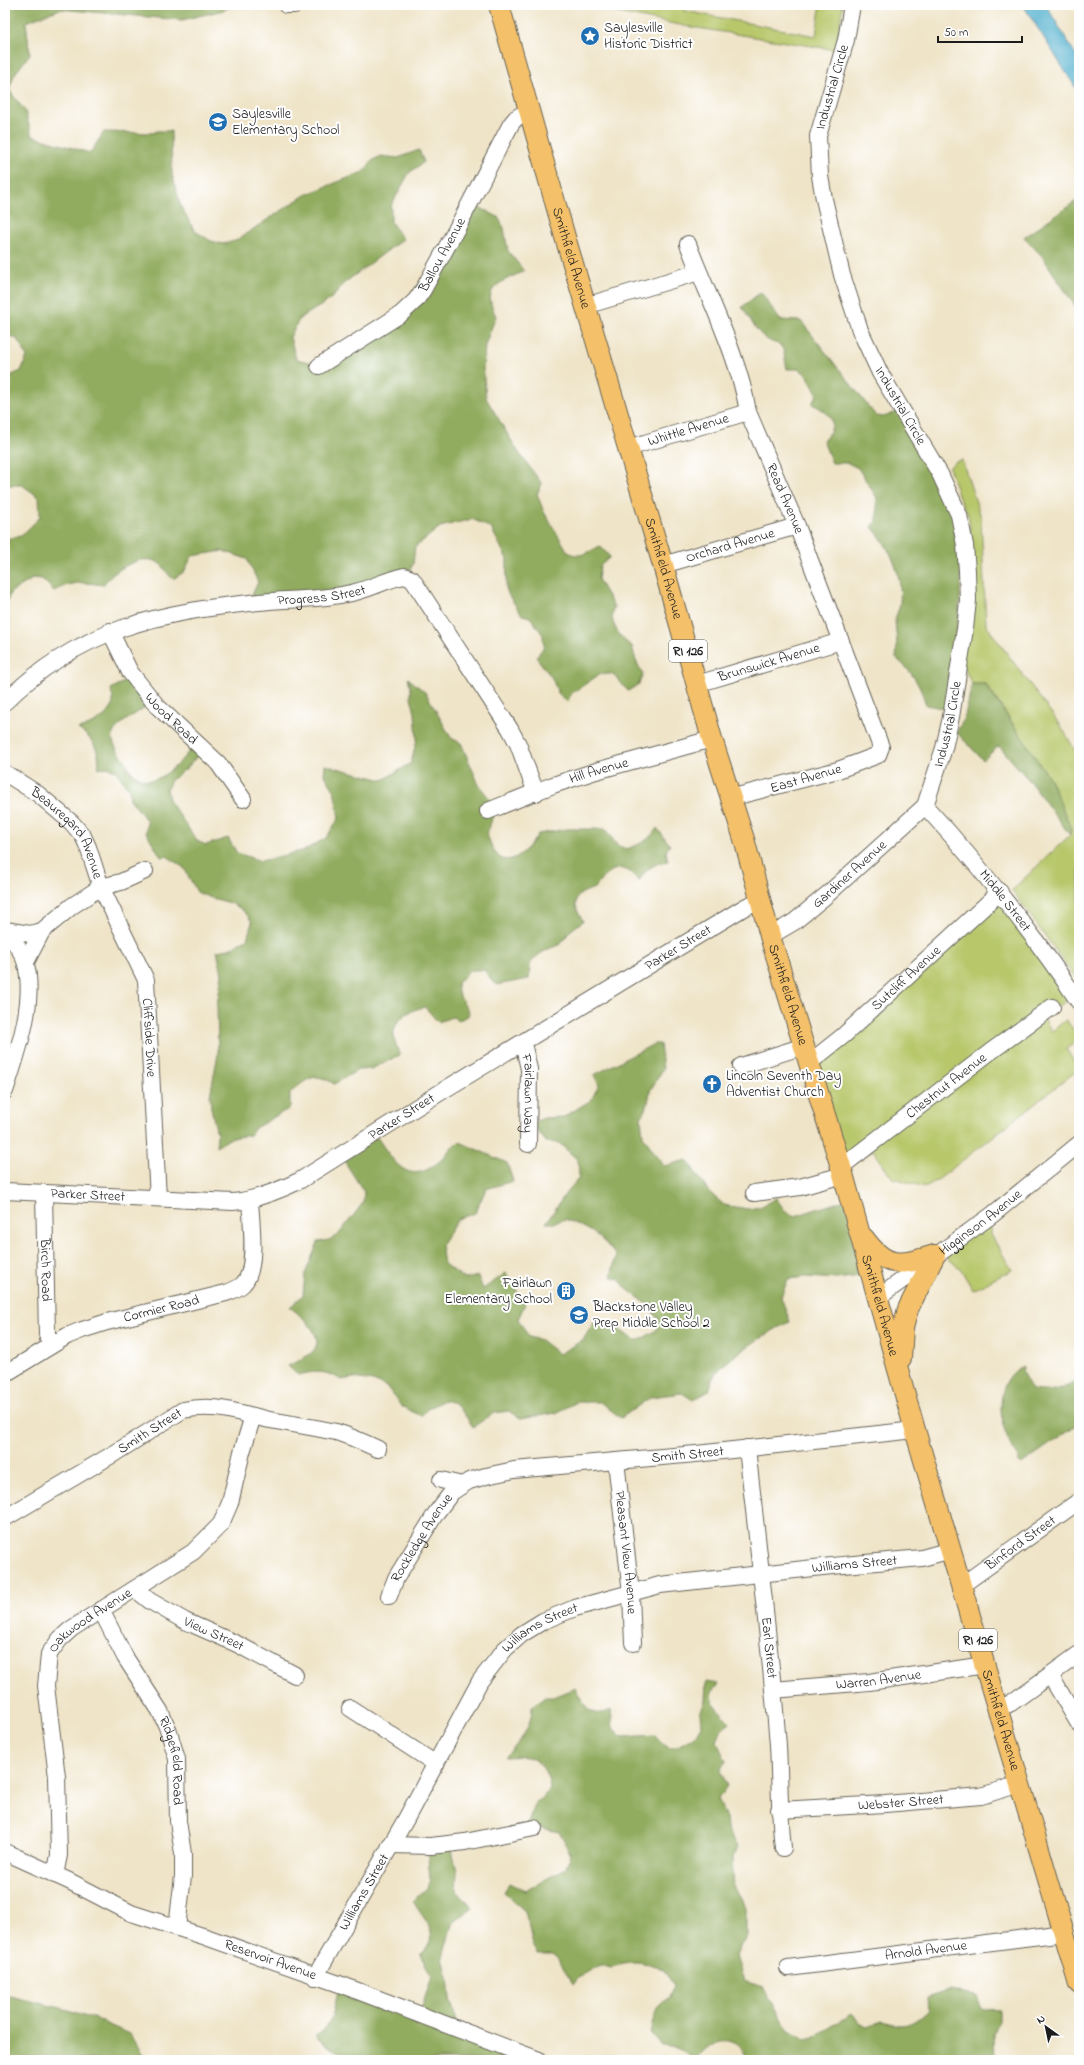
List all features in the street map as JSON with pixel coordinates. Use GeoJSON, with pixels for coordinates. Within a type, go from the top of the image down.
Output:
{"type":"FeatureCollection","features":[{"type":"Feature","properties":{"kind":"main road","name":"Smithfield Avenue"},"geometry":{"type":"LineString","coordinates":[[498,5],[585,306],[663,565],[712,739],[744,839],[770,936],[879,1297],[915,1430],[1020,1784],[1071,1943],[1079,1984]]}},
{"type":"Feature","properties":{"kind":"main road"},"geometry":{"type":"LineString","coordinates":[[858,1229],[874,1251],[892,1263],[914,1262],[935,1255]]}},
{"type":"Feature","properties":{"kind":"main road"},"geometry":{"type":"LineString","coordinates":[[900,1375],[901,1345],[906,1315],[935,1255]]}},
{"type":"Feature","properties":{"kind":"street"},"geometry":{"type":"LineString","coordinates":[[286,5],[295,5]]}},
{"type":"Feature","properties":{"kind":"street","name":"Industrial Circle"},"geometry":{"type":"LineString","coordinates":[[852,5],[846,40],[818,136],[820,176],[824,199],[842,275],[860,330],[880,373],[953,498],[959,515],[965,545],[968,600],[962,655],[944,748],[925,806]]}},
{"type":"Feature","properties":{"kind":"street","name":"Ballou Avenue"},"geometry":{"type":"LineString","coordinates":[[319,366],[400,314],[416,300],[453,237],[511,124],[516,118],[528,111]]}},
{"type":"Feature","properties":{"kind":"street","name":"Read Avenue"},"geometry":{"type":"LineString","coordinates":[[688,244],[724,334],[744,392],[748,412],[797,526],[880,742],[880,754]]}},
{"type":"Feature","properties":{"kind":"street"},"geometry":{"type":"LineString","coordinates":[[585,306],[699,272]]}},
{"type":"Feature","properties":{"kind":"street","name":"Whittle Avenue"},"geometry":{"type":"LineString","coordinates":[[628,448],[748,412]]}},
{"type":"Feature","properties":{"kind":"street","name":"Orchard Avenue"},"geometry":{"type":"LineString","coordinates":[[663,565],[797,526]]}},
{"type":"Feature","properties":{"kind":"street","name":"Progress Street"},"geometry":{"type":"LineString","coordinates":[[5,702],[65,653],[110,631],[138,621],[165,615],[234,604],[346,594],[404,576],[412,579],[510,728],[518,744],[536,793]]}},
{"type":"Feature","properties":{"kind":"street","name":"Wood Road"},"geometry":{"type":"LineString","coordinates":[[110,631],[130,672],[152,700],[218,763],[243,799]]}},
{"type":"Feature","properties":{"kind":"street","name":"Brunswick Avenue"},"geometry":{"type":"LineString","coordinates":[[697,684],[841,641]]}},
{"type":"Feature","properties":{"kind":"street","name":"Hill Avenue"},"geometry":{"type":"LineString","coordinates":[[488,811],[536,793],[552,785],[596,771],[712,739]]}},
{"type":"Feature","properties":{"kind":"street","name":"East Avenue"},"geometry":{"type":"LineString","coordinates":[[730,798],[838,770],[880,754]]}},
{"type":"Feature","properties":{"kind":"street","name":"Beauregard Avenue"},"geometry":{"type":"LineString","coordinates":[[5,773],[38,794],[72,823],[88,847],[101,887]]}},
{"type":"Feature","properties":{"kind":"street","name":"Middle Street"},"geometry":{"type":"LineString","coordinates":[[925,806],[972,857],[1030,930],[1079,1002]]}},
{"type":"Feature","properties":{"kind":"street","name":"Gardiner Avenue"},"geometry":{"type":"LineString","coordinates":[[770,936],[794,922],[829,893],[925,806]]}},
{"type":"Feature","properties":{"kind":"street"},"geometry":{"type":"LineString","coordinates":[[26,962],[42,932],[72,906],[101,887],[121,882],[146,871]]}},
{"type":"Feature","properties":{"kind":"street","name":"Cliffside Drive"},"geometry":{"type":"LineString","coordinates":[[101,887],[146,980],[158,1198]]}},
{"type":"Feature","properties":{"kind":"street","name":"Sutcliff Avenue"},"geometry":{"type":"LineString","coordinates":[[807,1055],[843,1036],[1000,892]]}},
{"type":"Feature","properties":{"kind":"street","name":"Parker Street"},"geometry":{"type":"LineString","coordinates":[[5,1191],[212,1202],[250,1201],[299,1182],[444,1090],[745,907],[760,900]]}},
{"type":"Feature","properties":{"kind":"street"},"geometry":{"type":"LineString","coordinates":[[5,930],[30,934],[42,932]]}},
{"type":"Feature","properties":{"kind":"street"},"geometry":{"type":"LineString","coordinates":[[5,930],[26,962],[28,999],[27,1012],[10,1060],[5,1091]]}},
{"type":"Feature","properties":{"kind":"street","name":"Chestnut Avenue"},"geometry":{"type":"LineString","coordinates":[[842,1171],[1052,1006]]}},
{"type":"Feature","properties":{"kind":"street","name":"Fairlawn Way"},"geometry":{"type":"LineString","coordinates":[[523,1043],[529,1069],[528,1144]]}},
{"type":"Feature","properties":{"kind":"street"},"geometry":{"type":"LineString","coordinates":[[741,1066],[807,1055]]}},
{"type":"Feature","properties":{"kind":"street","name":"Higginson Avenue"},"geometry":{"type":"LineString","coordinates":[[879,1297],[992,1215],[1079,1144]]}},
{"type":"Feature","properties":{"kind":"street"},"geometry":{"type":"LineString","coordinates":[[754,1193],[800,1187],[842,1171]]}},
{"type":"Feature","properties":{"kind":"street","name":"Birch Road"},"geometry":{"type":"LineString","coordinates":[[44,1194],[47,1334],[50,1346]]}},
{"type":"Feature","properties":{"kind":"street","name":"Cormier Road"},"geometry":{"type":"LineString","coordinates":[[5,1374],[67,1336],[88,1328],[226,1293],[244,1284],[249,1274],[252,1261],[250,1201]]}},
{"type":"Feature","properties":{"kind":"street","name":"Smith Street"},"geometry":{"type":"LineString","coordinates":[[5,1518],[115,1453],[183,1410],[210,1407],[233,1410],[253,1416],[337,1432],[378,1449]]}},
{"type":"Feature","properties":{"kind":"street","name":"Oakwood Avenue"},"geometry":{"type":"LineString","coordinates":[[55,1875],[60,1855],[58,1796],[55,1748],[46,1686],[48,1659],[52,1648],[71,1629],[193,1552],[221,1524],[230,1503],[242,1452],[253,1416]]}},
{"type":"Feature","properties":{"kind":"street","name":"Smith Street"},"geometry":{"type":"LineString","coordinates":[[462,1485],[486,1476],[514,1470],[747,1448],[915,1430]]}},
{"type":"Feature","properties":{"kind":"street","name":"Earl Street"},"geometry":{"type":"LineString","coordinates":[[747,1448],[762,1573],[778,1746],[779,1810],[783,1848]]}},
{"type":"Feature","properties":{"kind":"street","name":"Pleasant View Avenue"},"geometry":{"type":"LineString","coordinates":[[616,1461],[631,1592],[634,1643]]}},
{"type":"Feature","properties":{"kind":"street"},"geometry":{"type":"LineString","coordinates":[[441,1480],[462,1485]]}},
{"type":"Feature","properties":{"kind":"street","name":"Rockledge Avenue"},"geometry":{"type":"LineString","coordinates":[[389,1596],[396,1578],[436,1513],[452,1492],[462,1485]]}},
{"type":"Feature","properties":{"kind":"street","name":"Binford Street"},"geometry":{"type":"LineString","coordinates":[[962,1585],[1079,1501]]}},
{"type":"Feature","properties":{"kind":"street","name":"Williams Street"},"geometry":{"type":"LineString","coordinates":[[315,1977],[436,1764],[480,1681],[505,1649],[522,1634],[555,1616],[631,1592],[688,1581],[922,1558],[951,1550]]}},
{"type":"Feature","properties":{"kind":"street","name":"View Street"},"geometry":{"type":"LineString","coordinates":[[135,1589],[150,1601],[185,1621],[237,1644],[295,1675]]}},
{"type":"Feature","properties":{"kind":"street","name":"Ridgefield Road"},"geometry":{"type":"LineString","coordinates":[[101,1610],[125,1657],[160,1711],[177,1759],[178,1821],[183,1854],[183,1876],[177,1928]]}},
{"type":"Feature","properties":{"kind":"street"},"geometry":{"type":"LineString","coordinates":[[998,1710],[1011,1703],[1079,1654]]}},
{"type":"Feature","properties":{"kind":"street","name":"Warren Avenue"},"geometry":{"type":"LineString","coordinates":[[772,1690],[869,1682],[985,1665]]}},
{"type":"Feature","properties":{"kind":"street"},"geometry":{"type":"LineString","coordinates":[[1050,1675],[1079,1724]]}},
{"type":"Feature","properties":{"kind":"street"},"geometry":{"type":"LineString","coordinates":[[350,1708],[436,1764]]}},
{"type":"Feature","properties":{"kind":"street","name":"Webster Street"},"geometry":{"type":"LineString","coordinates":[[779,1810],[885,1804],[981,1796],[1020,1784]]}},
{"type":"Feature","properties":{"kind":"street"},"geometry":{"type":"LineString","coordinates":[[390,1845],[431,1846],[465,1842],[534,1828]]}},
{"type":"Feature","properties":{"kind":"street","name":"Reservoir Avenue"},"geometry":{"type":"LineString","coordinates":[[5,1852],[131,1913],[206,1937],[315,1977],[342,1985],[539,2060]]}},
{"type":"Feature","properties":{"kind":"street","name":"Arnold Avenue"},"geometry":{"type":"LineString","coordinates":[[788,1968],[1071,1943]]}},
{"type":"Feature","properties":{"kind":"green space"},"geometry":{"type":"Polygon","coordinates":[[[5,5],[233,5],[224,10],[182,20],[60,9],[26,22],[30,54],[14,75],[9,90],[25,111],[32,136],[90,153],[104,132],[153,133],[157,131],[171,131],[172,174],[181,207],[195,231],[211,241],[223,244],[235,241],[305,195],[363,172],[373,160],[381,156],[398,158],[419,150],[424,162],[409,173],[391,206],[391,222],[403,239],[343,284],[334,296],[300,318],[290,337],[296,359],[322,365],[391,323],[477,206],[498,217],[504,228],[508,251],[524,271],[495,287],[490,298],[496,316],[485,345],[483,368],[486,398],[517,450],[542,484],[537,494],[544,512],[568,552],[580,555],[600,546],[610,557],[600,566],[598,579],[614,607],[612,612],[613,623],[623,639],[632,646],[636,661],[643,674],[639,684],[628,691],[613,674],[600,674],[572,693],[567,702],[558,693],[552,678],[536,657],[544,647],[543,635],[530,617],[522,615],[509,596],[506,588],[507,559],[491,528],[472,519],[440,527],[415,547],[413,564],[407,579],[247,606],[258,582],[247,559],[223,551],[192,556],[184,572],[173,579],[159,563],[152,560],[137,561],[129,564],[114,574],[103,585],[78,583],[67,585],[54,591],[42,579],[34,578],[11,592],[5,606],[5,539],[21,536],[40,517],[39,497],[22,485],[5,486],[5,428],[10,412],[5,396],[5,378],[21,371],[27,356],[17,339],[5,334],[5,5]]]}},
{"type":"Feature","properties":{"kind":"green space"},"geometry":{"type":"Polygon","coordinates":[[[587,5],[686,5],[685,11],[816,36],[820,8],[808,5],[843,5],[836,50],[685,26],[587,7],[587,5]]]}},
{"type":"Feature","properties":{"kind":"green space"},"geometry":{"type":"Polygon","coordinates":[[[1079,199],[1079,312],[1042,256],[1024,237],[1079,199]]]}},
{"type":"Feature","properties":{"kind":"green space"},"geometry":{"type":"Polygon","coordinates":[[[761,292],[780,320],[801,321],[876,416],[884,417],[901,410],[964,532],[953,710],[926,705],[915,679],[896,658],[897,644],[895,621],[900,605],[899,582],[890,552],[872,527],[877,520],[877,498],[858,468],[848,463],[832,463],[823,441],[831,429],[831,419],[819,407],[812,404],[817,394],[807,375],[799,369],[787,369],[783,349],[779,344],[767,339],[757,330],[742,307],[761,292]]]}},
{"type":"Feature","properties":{"kind":"green space"},"geometry":{"type":"Polygon","coordinates":[[[962,460],[981,517],[986,625],[1061,726],[1079,757],[1079,983],[1012,890],[1070,835],[1071,829],[1050,779],[986,684],[972,684],[961,662],[973,552],[968,514],[959,498],[949,467],[955,462],[962,460]]]}},
{"type":"Feature","properties":{"kind":"green space"},"geometry":{"type":"Polygon","coordinates":[[[134,676],[148,705],[123,722],[115,730],[113,734],[114,744],[134,774],[142,779],[151,780],[168,772],[184,758],[195,744],[202,750],[187,768],[171,780],[167,789],[169,800],[197,841],[206,845],[228,838],[237,853],[261,861],[305,850],[326,838],[339,818],[334,790],[324,774],[325,765],[383,780],[411,763],[417,739],[415,713],[408,678],[426,693],[451,738],[461,743],[479,785],[492,802],[496,804],[489,829],[486,832],[497,855],[508,860],[515,858],[531,844],[538,834],[567,829],[605,829],[617,845],[626,849],[644,842],[657,828],[670,845],[666,851],[668,861],[651,867],[644,873],[639,881],[625,869],[616,869],[606,875],[596,887],[579,896],[576,901],[576,906],[583,921],[570,931],[560,945],[544,951],[533,960],[530,965],[529,979],[496,985],[484,970],[471,970],[457,983],[458,993],[469,1012],[468,1016],[459,1020],[453,1017],[438,1022],[425,1007],[416,1009],[406,1014],[398,1021],[394,1031],[395,1040],[400,1055],[371,1069],[358,1070],[334,1084],[321,1078],[310,1078],[290,1093],[290,1108],[255,1128],[250,1135],[231,1138],[216,1147],[217,1134],[210,1096],[218,1054],[217,1005],[222,974],[217,951],[229,949],[247,939],[252,922],[240,908],[197,892],[184,868],[167,856],[161,857],[146,832],[147,821],[130,799],[129,789],[115,770],[108,767],[98,769],[99,763],[95,746],[88,737],[78,729],[94,723],[104,716],[108,712],[113,702],[111,689],[134,676]]]}},
{"type":"Feature","properties":{"kind":"green space"},"geometry":{"type":"Polygon","coordinates":[[[972,684],[985,684],[1050,779],[1071,829],[1070,835],[1028,779],[999,746],[983,760],[957,733],[965,715],[972,684]]]}},
{"type":"Feature","properties":{"kind":"green space"},"geometry":{"type":"Polygon","coordinates":[[[1000,892],[1073,995],[1044,1019],[1052,1031],[1066,1020],[1079,1036],[1079,1040],[1066,1049],[1079,1069],[939,1179],[925,1187],[897,1179],[894,1180],[873,1150],[842,1171],[809,1063],[1000,892]]]}},
{"type":"Feature","properties":{"kind":"green space"},"geometry":{"type":"Polygon","coordinates":[[[654,1044],[660,1044],[663,1069],[650,1091],[648,1103],[641,1118],[643,1136],[664,1166],[687,1160],[708,1191],[724,1205],[748,1209],[760,1207],[776,1198],[786,1212],[795,1216],[848,1199],[874,1259],[884,1273],[837,1279],[806,1277],[788,1279],[781,1297],[790,1322],[782,1325],[761,1338],[727,1362],[713,1378],[709,1391],[693,1400],[682,1393],[651,1397],[621,1418],[600,1402],[577,1402],[556,1413],[520,1419],[509,1411],[494,1413],[473,1427],[461,1410],[449,1401],[444,1400],[426,1410],[421,1416],[401,1406],[387,1387],[373,1381],[353,1378],[341,1380],[331,1374],[320,1372],[298,1375],[288,1366],[309,1355],[316,1347],[317,1341],[315,1334],[306,1322],[290,1307],[303,1295],[305,1274],[318,1242],[329,1240],[339,1234],[363,1203],[364,1192],[343,1159],[377,1137],[396,1163],[403,1169],[411,1172],[419,1172],[429,1168],[441,1160],[453,1146],[460,1142],[507,1163],[513,1181],[486,1189],[475,1213],[458,1219],[441,1245],[444,1264],[465,1279],[478,1276],[483,1289],[506,1273],[525,1304],[518,1319],[529,1337],[541,1340],[559,1354],[583,1340],[598,1316],[635,1340],[640,1340],[658,1329],[659,1320],[647,1304],[627,1289],[619,1279],[611,1277],[616,1256],[605,1242],[594,1233],[565,1219],[554,1223],[546,1223],[566,1193],[579,1178],[578,1160],[559,1143],[546,1142],[532,1123],[544,1118],[564,1117],[591,1100],[599,1085],[594,1075],[654,1044]]]}},
{"type":"Feature","properties":{"kind":"green space"},"geometry":{"type":"Polygon","coordinates":[[[992,1215],[990,1233],[1012,1270],[973,1290],[960,1268],[939,1252],[992,1215]]]}},
{"type":"Feature","properties":{"kind":"green space"},"geometry":{"type":"Polygon","coordinates":[[[1024,1366],[1022,1372],[1032,1390],[1057,1390],[1079,1380],[1079,1424],[1020,1465],[1005,1431],[1001,1412],[1001,1403],[1005,1384],[1016,1370],[1024,1366]]]}},
{"type":"Feature","properties":{"kind":"green space"},"geometry":{"type":"Polygon","coordinates":[[[706,1682],[718,1684],[712,1692],[713,1703],[730,1723],[720,1731],[716,1740],[726,1761],[721,1771],[727,1786],[718,1799],[726,1818],[727,1828],[738,1847],[732,1857],[734,1888],[746,1908],[746,1940],[741,1944],[736,1956],[744,1981],[763,1987],[789,2030],[806,2039],[814,2037],[852,2014],[860,2023],[867,2026],[883,2020],[896,2025],[902,2025],[912,2022],[928,2010],[927,1998],[948,1991],[976,1995],[982,2009],[999,2010],[999,2021],[994,2034],[995,2060],[750,2060],[741,2049],[732,2042],[719,2041],[709,2046],[694,2060],[679,2048],[661,2045],[651,2034],[657,2008],[669,1997],[674,1986],[663,1968],[636,1962],[624,1963],[610,1968],[600,1965],[579,1977],[573,1985],[558,1959],[552,1954],[538,1954],[533,1945],[525,1911],[504,1893],[509,1883],[525,1891],[566,1868],[571,1854],[559,1832],[527,1825],[536,1803],[550,1790],[548,1777],[543,1768],[537,1761],[530,1758],[505,1757],[516,1746],[524,1734],[530,1720],[532,1706],[545,1697],[553,1697],[575,1688],[588,1709],[598,1713],[604,1713],[611,1710],[613,1728],[622,1737],[655,1735],[662,1743],[670,1748],[676,1747],[695,1736],[701,1726],[700,1713],[705,1701],[706,1682]]]}},
{"type":"Feature","properties":{"kind":"green space"},"geometry":{"type":"Polygon","coordinates":[[[450,1842],[457,1871],[456,1891],[473,1907],[452,1924],[443,1958],[448,1977],[450,1999],[459,2028],[543,2060],[368,2060],[366,2058],[344,2054],[333,2049],[315,2036],[326,2028],[329,2022],[339,1986],[420,2013],[432,1976],[420,1955],[431,1942],[431,1935],[427,1922],[413,1901],[427,1888],[430,1879],[427,1847],[450,1842]]]}},
{"type":"Feature","properties":{"kind":"green space"},"geometry":{"type":"Polygon","coordinates":[[[5,1995],[65,2009],[96,2019],[129,2034],[147,2060],[5,2060],[5,1995]]]}},
{"type":"Feature","properties":{"kind":"water"},"geometry":{"type":"Polygon","coordinates":[[[1023,5],[1046,5],[1079,60],[1079,93],[1023,5]]]}},
{"type":"Feature","properties":{"kind":"place","name":"Saylesville Historic District"},"geometry":{"type":"Point","coordinates":[590,36]}},
{"type":"Feature","properties":{"kind":"place","name":"Saylesville Elementary School"},"geometry":{"type":"Point","coordinates":[218,122]}},
{"type":"Feature","properties":{"kind":"place","name":"Lincoln Seventh Day Adventist Church"},"geometry":{"type":"Point","coordinates":[712,1084]}},
{"type":"Feature","properties":{"kind":"place","name":"Fairlawn Elementary School"},"geometry":{"type":"Point","coordinates":[566,1291]}},
{"type":"Feature","properties":{"kind":"place","name":"Blackstone Valley Prep Middle School 2"},"geometry":{"type":"Point","coordinates":[579,1315]}}]}
